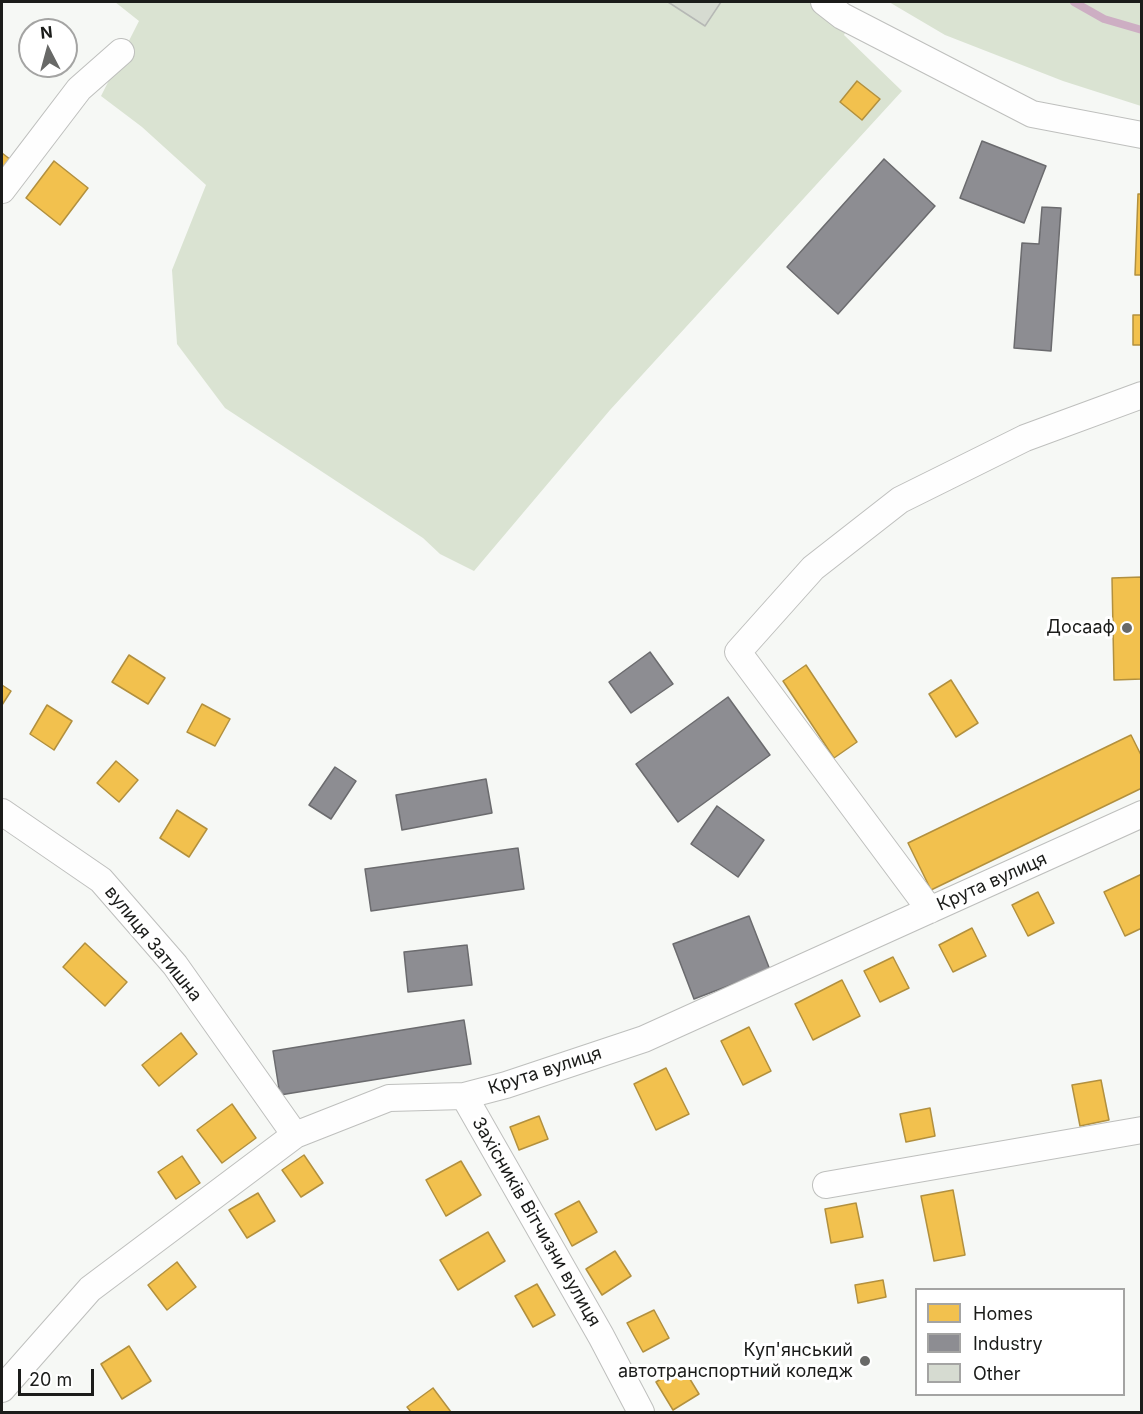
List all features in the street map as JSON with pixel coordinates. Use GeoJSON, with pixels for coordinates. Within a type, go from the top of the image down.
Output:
{"type":"FeatureCollection","features":[{"type":"Feature","properties":{"kind":"street"},"geometry":{"type":"LineString","coordinates":[[824,2],[842,16],[1032,114],[1142,135]]}},
{"type":"Feature","properties":{"kind":"street"},"geometry":{"type":"LineString","coordinates":[[2,190],[79,89],[121,52]]}},
{"type":"Feature","properties":{"kind":"street"},"geometry":{"type":"LineString","coordinates":[[930,910],[738,652],[813,568],[900,500],[1025,438],[1142,395]]}},
{"type":"Feature","properties":{"kind":"street","name":"вулиця Затишна"},"geometry":{"type":"LineString","coordinates":[[2,812],[101,880],[175,965],[295,1135]]}},
{"type":"Feature","properties":{"kind":"street","name":"Крута вулиця"},"geometry":{"type":"LineString","coordinates":[[2,1389],[90,1289],[295,1135],[389,1098],[464,1096],[506,1085],[644,1039],[1142,814]]}},
{"type":"Feature","properties":{"kind":"street","name":"Захісників Вітчизни вулиця"},"geometry":{"type":"LineString","coordinates":[[464,1096],[601,1336],[640,1413]]}},
{"type":"Feature","properties":{"kind":"street"},"geometry":{"type":"LineString","coordinates":[[826,1185],[1142,1130]]}},
{"type":"Feature","properties":{"kind":"green space"},"geometry":{"type":"Polygon","coordinates":[[[115,2],[812,2],[846,31],[844,35],[902,91],[610,410],[474,571],[440,554],[423,538],[225,408],[177,344],[172,270],[206,185],[142,127],[101,96],[139,21],[115,2]]]}},
{"type":"Feature","properties":{"kind":"green space"},"geometry":{"type":"Polygon","coordinates":[[[889,2],[1141,2],[1141,106],[1063,81],[945,35],[889,2]]]}},
{"type":"Feature","properties":{"kind":"building: Homes"},"geometry":{"type":"Polygon","coordinates":[[[857,81],[880,99],[862,120],[840,102],[857,81]]]}},
{"type":"Feature","properties":{"kind":"building: Homes"},"geometry":{"type":"Polygon","coordinates":[[[2,153],[11,160],[2,171],[2,153]]]}},
{"type":"Feature","properties":{"kind":"building: Homes"},"geometry":{"type":"Polygon","coordinates":[[[54,161],[88,188],[60,225],[26,198],[54,161]]]}},
{"type":"Feature","properties":{"kind":"building: Homes"},"geometry":{"type":"Polygon","coordinates":[[[1138,194],[1142,194],[1142,275],[1135,275],[1138,194]]]}},
{"type":"Feature","properties":{"kind":"building: Homes"},"geometry":{"type":"Polygon","coordinates":[[[1133,315],[1142,315],[1142,345],[1133,345],[1133,315]]]}},
{"type":"Feature","properties":{"kind":"building: Homes","name":"Досааф"},"geometry":{"type":"Polygon","coordinates":[[[1142,577],[1142,679],[1114,680],[1112,578],[1142,577]]]}},
{"type":"Feature","properties":{"kind":"building: Homes"},"geometry":{"type":"Polygon","coordinates":[[[129,655],[165,678],[148,704],[112,682],[129,655]]]}},
{"type":"Feature","properties":{"kind":"building: Homes"},"geometry":{"type":"Polygon","coordinates":[[[806,665],[857,742],[834,758],[783,681],[806,665]]]}},
{"type":"Feature","properties":{"kind":"building: Homes"},"geometry":{"type":"Polygon","coordinates":[[[951,680],[978,723],[956,737],[929,694],[951,680]]]}},
{"type":"Feature","properties":{"kind":"building: Homes"},"geometry":{"type":"Polygon","coordinates":[[[2,685],[11,691],[2,705],[2,685]]]}},
{"type":"Feature","properties":{"kind":"building: Homes"},"geometry":{"type":"Polygon","coordinates":[[[202,704],[230,719],[215,746],[187,732],[202,704]]]}},
{"type":"Feature","properties":{"kind":"building: Homes"},"geometry":{"type":"Polygon","coordinates":[[[47,705],[72,721],[54,750],[30,734],[47,705]]]}},
{"type":"Feature","properties":{"kind":"building: Homes"},"geometry":{"type":"Polygon","coordinates":[[[1131,735],[1142,757],[1142,788],[931,890],[908,843],[1131,735]]]}},
{"type":"Feature","properties":{"kind":"building: Homes"},"geometry":{"type":"Polygon","coordinates":[[[116,761],[138,780],[119,802],[97,783],[116,761]]]}},
{"type":"Feature","properties":{"kind":"building: Homes"},"geometry":{"type":"Polygon","coordinates":[[[177,810],[207,829],[189,857],[160,838],[177,810]]]}},
{"type":"Feature","properties":{"kind":"building: Homes"},"geometry":{"type":"Polygon","coordinates":[[[1142,874],[1142,928],[1125,936],[1104,892],[1142,874]]]}},
{"type":"Feature","properties":{"kind":"building: Homes"},"geometry":{"type":"Polygon","coordinates":[[[1038,892],[1054,923],[1028,936],[1012,905],[1038,892]]]}},
{"type":"Feature","properties":{"kind":"building: Homes"},"geometry":{"type":"Polygon","coordinates":[[[972,928],[986,956],[953,972],[939,945],[972,928]]]}},
{"type":"Feature","properties":{"kind":"building: Homes"},"geometry":{"type":"Polygon","coordinates":[[[85,943],[127,982],[105,1006],[63,967],[85,943]]]}},
{"type":"Feature","properties":{"kind":"building: Homes"},"geometry":{"type":"Polygon","coordinates":[[[893,957],[909,988],[880,1002],[864,971],[893,957]]]}},
{"type":"Feature","properties":{"kind":"building: Homes"},"geometry":{"type":"Polygon","coordinates":[[[842,980],[860,1016],[813,1040],[795,1004],[842,980]]]}},
{"type":"Feature","properties":{"kind":"building: Homes"},"geometry":{"type":"Polygon","coordinates":[[[749,1027],[771,1071],[743,1085],[721,1041],[749,1027]]]}},
{"type":"Feature","properties":{"kind":"building: Homes"},"geometry":{"type":"Polygon","coordinates":[[[181,1033],[197,1054],[159,1086],[142,1065],[181,1033]]]}},
{"type":"Feature","properties":{"kind":"building: Homes"},"geometry":{"type":"Polygon","coordinates":[[[666,1068],[689,1114],[656,1130],[634,1084],[666,1068]]]}},
{"type":"Feature","properties":{"kind":"building: Homes"},"geometry":{"type":"Polygon","coordinates":[[[1101,1080],[1109,1120],[1080,1126],[1072,1085],[1101,1080]]]}},
{"type":"Feature","properties":{"kind":"building: Homes"},"geometry":{"type":"Polygon","coordinates":[[[232,1104],[256,1138],[222,1163],[197,1130],[232,1104]]]}},
{"type":"Feature","properties":{"kind":"building: Homes"},"geometry":{"type":"Polygon","coordinates":[[[930,1108],[935,1136],[906,1142],[900,1114],[930,1108]]]}},
{"type":"Feature","properties":{"kind":"building: Homes"},"geometry":{"type":"Polygon","coordinates":[[[539,1116],[548,1139],[519,1150],[510,1127],[539,1116]]]}},
{"type":"Feature","properties":{"kind":"building: Homes"},"geometry":{"type":"Polygon","coordinates":[[[304,1155],[323,1183],[301,1197],[282,1170],[304,1155]]]}},
{"type":"Feature","properties":{"kind":"building: Homes"},"geometry":{"type":"Polygon","coordinates":[[[182,1156],[200,1183],[176,1199],[158,1172],[182,1156]]]}},
{"type":"Feature","properties":{"kind":"building: Homes"},"geometry":{"type":"Polygon","coordinates":[[[461,1161],[481,1195],[446,1216],[426,1180],[461,1161]]]}},
{"type":"Feature","properties":{"kind":"building: Homes"},"geometry":{"type":"Polygon","coordinates":[[[953,1190],[965,1255],[934,1261],[921,1196],[953,1190]]]}},
{"type":"Feature","properties":{"kind":"building: Homes"},"geometry":{"type":"Polygon","coordinates":[[[258,1193],[275,1221],[247,1238],[229,1210],[258,1193]]]}},
{"type":"Feature","properties":{"kind":"building: Homes"},"geometry":{"type":"Polygon","coordinates":[[[579,1201],[597,1232],[572,1246],[555,1214],[579,1201]]]}},
{"type":"Feature","properties":{"kind":"building: Homes"},"geometry":{"type":"Polygon","coordinates":[[[856,1203],[863,1237],[831,1243],[825,1209],[856,1203]]]}},
{"type":"Feature","properties":{"kind":"building: Homes"},"geometry":{"type":"Polygon","coordinates":[[[488,1232],[505,1261],[458,1290],[440,1260],[488,1232]]]}},
{"type":"Feature","properties":{"kind":"building: Homes"},"geometry":{"type":"Polygon","coordinates":[[[615,1251],[631,1276],[602,1295],[586,1269],[615,1251]]]}},
{"type":"Feature","properties":{"kind":"building: Homes"},"geometry":{"type":"Polygon","coordinates":[[[177,1262],[196,1287],[167,1310],[148,1285],[177,1262]]]}},
{"type":"Feature","properties":{"kind":"building: Homes"},"geometry":{"type":"Polygon","coordinates":[[[883,1280],[886,1297],[858,1303],[855,1285],[883,1280]]]}},
{"type":"Feature","properties":{"kind":"building: Homes"},"geometry":{"type":"Polygon","coordinates":[[[537,1284],[555,1315],[533,1327],[515,1296],[537,1284]]]}},
{"type":"Feature","properties":{"kind":"building: Homes"},"geometry":{"type":"Polygon","coordinates":[[[654,1310],[669,1338],[643,1352],[627,1323],[654,1310]]]}},
{"type":"Feature","properties":{"kind":"building: Homes"},"geometry":{"type":"Polygon","coordinates":[[[129,1346],[151,1381],[122,1399],[101,1364],[129,1346]]]}},
{"type":"Feature","properties":{"kind":"building: Homes"},"geometry":{"type":"Polygon","coordinates":[[[682,1366],[699,1394],[673,1410],[656,1382],[682,1366]]]}},
{"type":"Feature","properties":{"kind":"building: Homes"},"geometry":{"type":"Polygon","coordinates":[[[433,1388],[451,1412],[411,1412],[407,1407],[433,1388]]]}},
{"type":"Feature","properties":{"kind":"building: Industry"},"geometry":{"type":"Polygon","coordinates":[[[982,141],[1046,166],[1024,223],[960,198],[982,141]]]}},
{"type":"Feature","properties":{"kind":"building: Industry"},"geometry":{"type":"Polygon","coordinates":[[[884,159],[935,206],[838,314],[787,267],[884,159]]]}},
{"type":"Feature","properties":{"kind":"building: Industry"},"geometry":{"type":"Polygon","coordinates":[[[1042,207],[1061,208],[1051,351],[1014,348],[1022,243],[1039,244],[1042,207]]]}},
{"type":"Feature","properties":{"kind":"building: Industry"},"geometry":{"type":"Polygon","coordinates":[[[650,652],[673,684],[631,713],[609,682],[650,652]]]}},
{"type":"Feature","properties":{"kind":"building: Industry"},"geometry":{"type":"Polygon","coordinates":[[[728,697],[770,755],[678,822],[636,764],[728,697]]]}},
{"type":"Feature","properties":{"kind":"building: Industry"},"geometry":{"type":"Polygon","coordinates":[[[335,767],[356,781],[331,819],[309,805],[335,767]]]}},
{"type":"Feature","properties":{"kind":"building: Industry"},"geometry":{"type":"Polygon","coordinates":[[[486,779],[492,813],[402,830],[396,795],[486,779]]]}},
{"type":"Feature","properties":{"kind":"building: Industry"},"geometry":{"type":"Polygon","coordinates":[[[717,806],[764,840],[738,877],[691,844],[717,806]]]}},
{"type":"Feature","properties":{"kind":"building: Industry"},"geometry":{"type":"Polygon","coordinates":[[[518,848],[524,889],[371,911],[365,869],[518,848]]]}},
{"type":"Feature","properties":{"kind":"building: Industry"},"geometry":{"type":"Polygon","coordinates":[[[749,916],[770,970],[694,999],[673,944],[749,916]]]}},
{"type":"Feature","properties":{"kind":"building: Industry"},"geometry":{"type":"Polygon","coordinates":[[[467,945],[472,985],[408,992],[404,952],[467,945]]]}},
{"type":"Feature","properties":{"kind":"building: Industry"},"geometry":{"type":"Polygon","coordinates":[[[464,1020],[471,1064],[280,1095],[273,1051],[464,1020]]]}},
{"type":"Feature","properties":{"kind":"building: Other"},"geometry":{"type":"Polygon","coordinates":[[[668,2],[721,2],[705,26],[668,2]]]}},
{"type":"Feature","properties":{"kind":"waterway"},"geometry":{"type":"LineString","coordinates":[[1074,2],[1104,19],[1142,30]]}},
{"type":"Feature","properties":{"kind":"place","name":"Досааф"},"geometry":{"type":"Point","coordinates":[1127,628]}},
{"type":"Feature","properties":{"kind":"place","name":"Куп'янський автотранспортний коледж"},"geometry":{"type":"Point","coordinates":[865,1361]}}]}
